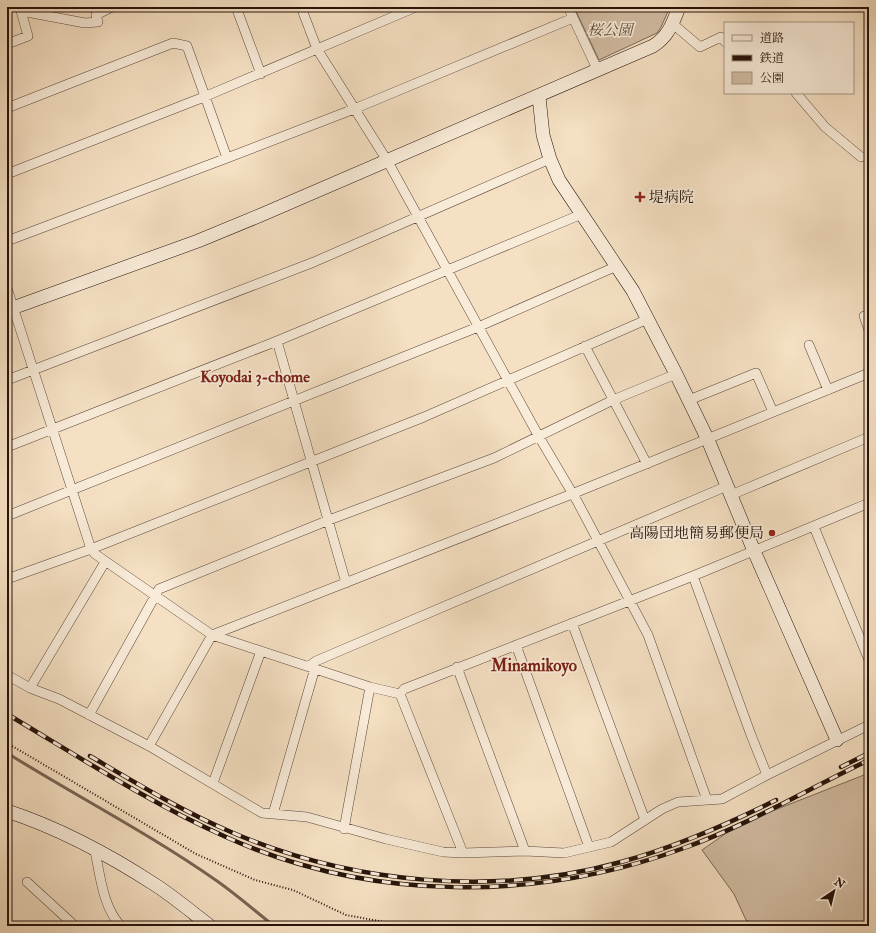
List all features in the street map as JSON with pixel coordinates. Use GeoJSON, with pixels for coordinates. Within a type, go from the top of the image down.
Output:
{"type":"FeatureCollection","features":[{"type":"Feature","properties":{"kind":"street"},"geometry":{"type":"LineString","coordinates":[[7,44],[28,36],[21,9],[85,23],[98,22],[94,11],[112,7]]}},
{"type":"Feature","properties":{"kind":"street"},"geometry":{"type":"LineString","coordinates":[[236,7],[261,74]]}},
{"type":"Feature","properties":{"kind":"street"},"geometry":{"type":"LineString","coordinates":[[300,7],[317,49],[388,162],[538,435],[577,501],[648,635],[707,800]]}},
{"type":"Feature","properties":{"kind":"street"},"geometry":{"type":"LineString","coordinates":[[7,174],[261,74],[416,7]]}},
{"type":"Feature","properties":{"kind":"street"},"geometry":{"type":"LineString","coordinates":[[568,7],[598,71]]}},
{"type":"Feature","properties":{"kind":"street"},"geometry":{"type":"LineString","coordinates":[[10,309],[198,241],[388,162],[598,71],[661,41],[672,24],[678,7]]}},
{"type":"Feature","properties":{"kind":"street"},"geometry":{"type":"LineString","coordinates":[[7,241],[227,158],[354,108],[573,18]]}},
{"type":"Feature","properties":{"kind":"street"},"geometry":{"type":"LineString","coordinates":[[672,24],[700,47],[721,37],[724,41]]}},
{"type":"Feature","properties":{"kind":"street"},"geometry":{"type":"LineString","coordinates":[[7,108],[173,43],[187,46],[227,158]]}},
{"type":"Feature","properties":{"kind":"street"},"geometry":{"type":"LineString","coordinates":[[797,94],[825,127],[861,157]]}},
{"type":"Feature","properties":{"kind":"street"},"geometry":{"type":"LineString","coordinates":[[539,97],[543,134],[550,159],[560,180],[617,266],[648,319],[689,400],[708,440],[754,551],[837,740]]}},
{"type":"Feature","properties":{"kind":"street"},"geometry":{"type":"LineString","coordinates":[[7,380],[293,270],[550,159]]}},
{"type":"Feature","properties":{"kind":"street"},"geometry":{"type":"LineString","coordinates":[[7,447],[277,341],[582,214]]}},
{"type":"Feature","properties":{"kind":"street"},"geometry":{"type":"LineString","coordinates":[[7,516],[73,491],[478,327],[617,266]]}},
{"type":"Feature","properties":{"kind":"street"},"geometry":{"type":"LineString","coordinates":[[7,288],[10,309],[33,370],[91,549],[95,554],[212,635],[370,687],[400,694]]}},
{"type":"Feature","properties":{"kind":"street"},"geometry":{"type":"LineString","coordinates":[[864,316],[869,330]]}},
{"type":"Feature","properties":{"kind":"street"},"geometry":{"type":"LineString","coordinates":[[7,579],[91,549],[424,417],[648,319]]}},
{"type":"Feature","properties":{"kind":"street"},"geometry":{"type":"LineString","coordinates":[[277,341],[346,583]]}},
{"type":"Feature","properties":{"kind":"street"},"geometry":{"type":"LineString","coordinates":[[808,345],[828,390]]}},
{"type":"Feature","properties":{"kind":"street"},"geometry":{"type":"LineString","coordinates":[[585,346],[647,464]]}},
{"type":"Feature","properties":{"kind":"street"},"geometry":{"type":"LineString","coordinates":[[689,400],[756,373],[773,412]]}},
{"type":"Feature","properties":{"kind":"street"},"geometry":{"type":"LineString","coordinates":[[148,746],[212,635],[708,440],[869,373]]}},
{"type":"Feature","properties":{"kind":"street"},"geometry":{"type":"LineString","coordinates":[[89,715],[159,589],[329,520],[494,458],[538,435],[613,400],[676,374]]}},
{"type":"Feature","properties":{"kind":"street"},"geometry":{"type":"LineString","coordinates":[[273,814],[312,667],[316,661],[597,541],[869,436]]}},
{"type":"Feature","properties":{"kind":"street"},"geometry":{"type":"LineString","coordinates":[[400,694],[404,689],[457,667],[693,576],[869,503]]}},
{"type":"Feature","properties":{"kind":"street"},"geometry":{"type":"LineString","coordinates":[[814,527],[869,660]]}},
{"type":"Feature","properties":{"kind":"street"},"geometry":{"type":"LineString","coordinates":[[30,688],[105,562]]}},
{"type":"Feature","properties":{"kind":"street"},"geometry":{"type":"LineString","coordinates":[[693,576],[748,728],[767,775]]}},
{"type":"Feature","properties":{"kind":"street"},"geometry":{"type":"LineString","coordinates":[[572,623],[645,820]]}},
{"type":"Feature","properties":{"kind":"street"},"geometry":{"type":"LineString","coordinates":[[516,645],[589,847]]}},
{"type":"Feature","properties":{"kind":"street"},"geometry":{"type":"LineString","coordinates":[[213,783],[261,651]]}},
{"type":"Feature","properties":{"kind":"street"},"geometry":{"type":"LineString","coordinates":[[457,667],[525,851]]}},
{"type":"Feature","properties":{"kind":"street"},"geometry":{"type":"LineString","coordinates":[[7,675],[30,688],[59,699],[148,746],[262,813],[307,817],[344,829],[443,852],[463,853],[525,851],[564,853],[610,842],[662,809],[678,802],[722,799],[767,775],[869,725]]}},
{"type":"Feature","properties":{"kind":"street"},"geometry":{"type":"LineString","coordinates":[[344,829],[370,687]]}},
{"type":"Feature","properties":{"kind":"street"},"geometry":{"type":"LineString","coordinates":[[400,694],[463,853]]}},
{"type":"Feature","properties":{"kind":"street"},"geometry":{"type":"LineString","coordinates":[[7,811],[32,819],[95,851],[157,886],[210,926]]}},
{"type":"Feature","properties":{"kind":"street"},"geometry":{"type":"LineString","coordinates":[[95,851],[103,889],[114,919],[120,926]]}},
{"type":"Feature","properties":{"kind":"street"},"geometry":{"type":"LineString","coordinates":[[27,882],[75,926]]}},
{"type":"Feature","properties":{"kind":"street"},"geometry":{"type":"LineString","coordinates":[[833,926],[840,926]]}},
{"type":"Feature","properties":{"kind":"path"},"geometry":{"type":"LineString","coordinates":[[7,743],[203,857],[255,880],[293,890],[346,915],[406,926]]}},
{"type":"Feature","properties":{"kind":"green space","name":"桜公園"},"geometry":{"type":"Polygon","coordinates":[[[574,7],[670,7],[657,33],[599,60],[574,7]]]}},
{"type":"Feature","properties":{"kind":"green space"},"geometry":{"type":"Polygon","coordinates":[[[869,773],[869,925],[759,926],[746,920],[734,894],[702,850],[728,832],[757,817],[869,773]]]}},
{"type":"Feature","properties":{"kind":"waterway"},"geometry":{"type":"LineString","coordinates":[[7,753],[166,847],[224,886],[274,926]]}},
{"type":"Feature","properties":{"kind":"railway"},"geometry":{"type":"LineString","coordinates":[[7,714],[115,779],[198,824],[226,837],[281,858],[338,874],[396,883],[454,887],[513,885],[571,878],[628,866],[684,848],[731,829],[869,760]]}},
{"type":"Feature","properties":{"kind":"railway"},"geometry":{"type":"LineString","coordinates":[[841,767],[869,753]]}},
{"type":"Feature","properties":{"kind":"railway"},"geometry":{"type":"LineString","coordinates":[[90,756],[195,815],[231,832],[277,850],[325,864],[374,874],[424,880],[474,882],[524,879],[573,873],[621,862],[661,850],[719,827],[776,800]]}},
{"type":"Feature","properties":{"kind":"place","name":"堤病院"},"geometry":{"type":"Point","coordinates":[640,197]}},
{"type":"Feature","properties":{"kind":"place","name":"高陽団地簡易郵便局"},"geometry":{"type":"Point","coordinates":[772,533]}},
{"type":"Feature","properties":{"kind":"district","name":"Koyodai 3-chome"},"geometry":{"type":"Point","coordinates":[255,377]}},
{"type":"Feature","properties":{"kind":"district","name":"Minamikoyo"},"geometry":{"type":"Point","coordinates":[534,665]}}]}
